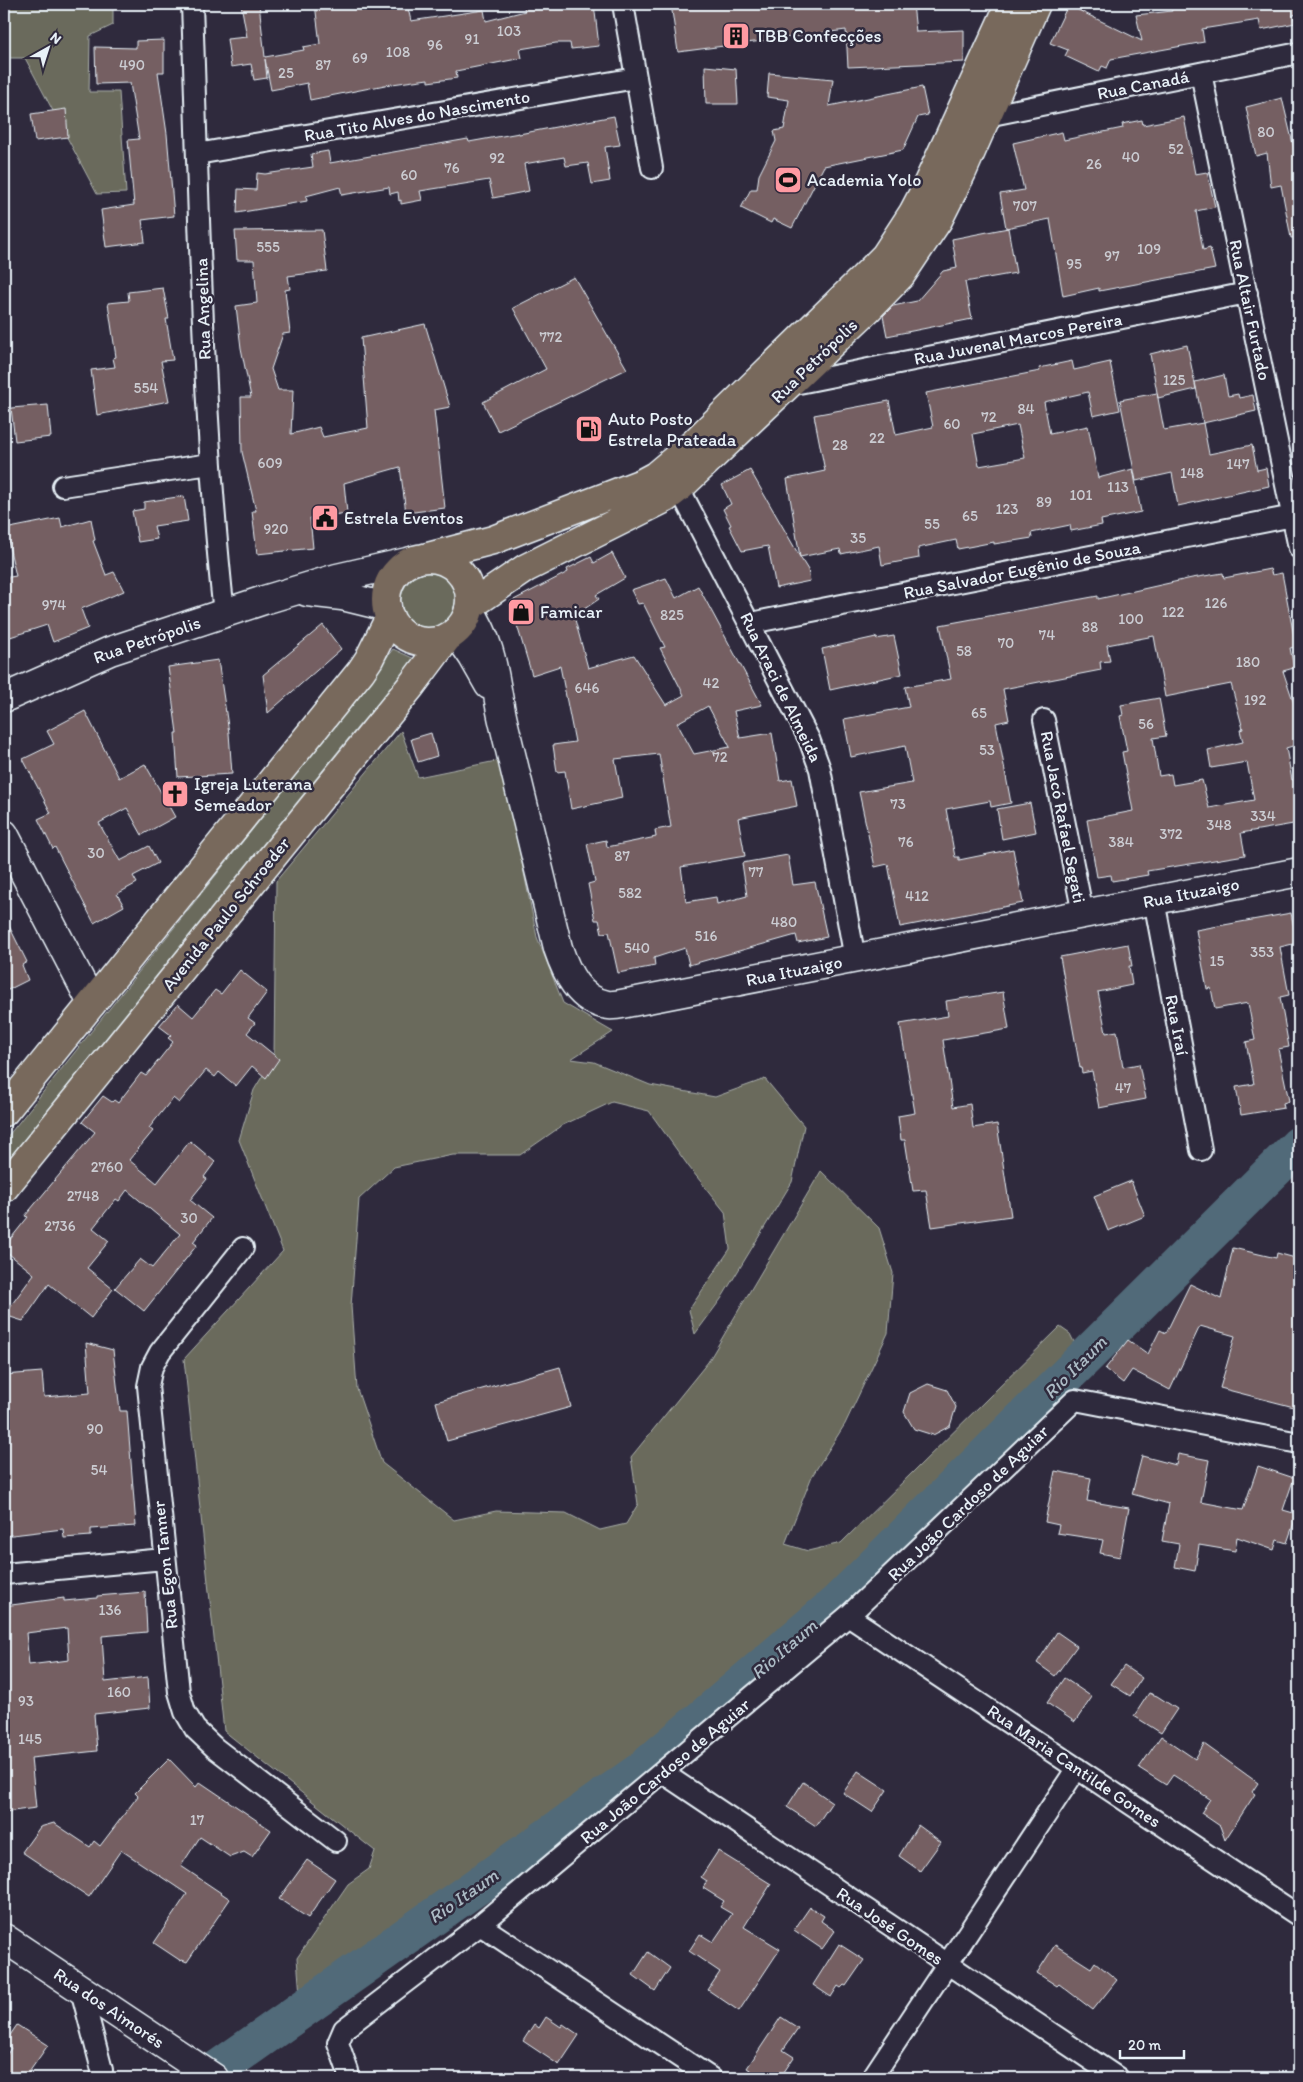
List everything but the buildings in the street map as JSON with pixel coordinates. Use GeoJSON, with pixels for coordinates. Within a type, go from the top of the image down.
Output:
{"type":"FeatureCollection","features":[{"type":"Feature","properties":{"kind":"main road","name":"Rua Petrópolis"},"geometry":{"type":"LineString","coordinates":[[420,559],[493,540],[642,483],[655,476],[693,444],[885,256],[913,214],[923,194],[1010,4]]}},
{"type":"Feature","properties":{"kind":"main road","name":"Rua Petrópolis"},"geometry":{"type":"LineString","coordinates":[[461,621],[526,568],[666,498],[679,488],[789,386],[901,275],[938,220],[962,172],[1036,4]]}},
{"type":"Feature","properties":{"kind":"main road"},"geometry":{"type":"LineString","coordinates":[[420,559],[437,559],[449,563],[459,571],[468,587],[461,621],[436,641],[415,640],[405,634],[389,612],[387,595],[390,583],[396,573],[405,565],[420,559]]}},
{"type":"Feature","properties":{"kind":"main road"},"geometry":{"type":"LineString","coordinates":[[4,1112],[360,671],[369,659],[389,612]]}},
{"type":"Feature","properties":{"kind":"main road","name":"Avenida Paulo Schroeder"},"geometry":{"type":"LineString","coordinates":[[4,1188],[411,686],[461,621]]}},
{"type":"Feature","properties":{"kind":"street","name":"Rua Angelina"},"geometry":{"type":"LineString","coordinates":[[192,4],[210,464],[224,614]]}},
{"type":"Feature","properties":{"kind":"street"},"geometry":{"type":"LineString","coordinates":[[624,4],[652,168]]}},
{"type":"Feature","properties":{"kind":"street","name":"Rua Canadá"},"geometry":{"type":"LineString","coordinates":[[988,116],[1299,53]]}},
{"type":"Feature","properties":{"kind":"street","name":"Rua Altair Furtado"},"geometry":{"type":"LineString","coordinates":[[1201,73],[1299,548]]}},
{"type":"Feature","properties":{"kind":"street","name":"Rua Tito Alves do Nascimento"},"geometry":{"type":"LineString","coordinates":[[197,154],[636,78]]}},
{"type":"Feature","properties":{"kind":"street","name":"Rua Juvenal Marcos Pereira"},"geometry":{"type":"LineString","coordinates":[[789,386],[1246,293]]}},
{"type":"Feature","properties":{"kind":"street"},"geometry":{"type":"LineString","coordinates":[[64,486],[210,464]]}},
{"type":"Feature","properties":{"kind":"street","name":"Rua Araci de Almeida"},"geometry":{"type":"LineString","coordinates":[[679,488],[796,712],[820,769],[855,959]]}},
{"type":"Feature","properties":{"kind":"street","name":"Rua Salvador Eugênio de Souza"},"geometry":{"type":"LineString","coordinates":[[751,623],[1293,516]]}},
{"type":"Feature","properties":{"kind":"street","name":"Rua Petrópolis"},"geometry":{"type":"LineString","coordinates":[[4,698],[110,651],[293,591],[364,571],[420,559]]}},
{"type":"Feature","properties":{"kind":"street","name":"Rua Petrópolis"},"geometry":{"type":"LineString","coordinates":[[293,591],[342,596],[389,612]]}},
{"type":"Feature","properties":{"kind":"street","name":"Rua Ituzaigo"},"geometry":{"type":"LineString","coordinates":[[461,621],[500,709],[558,948],[570,978],[592,999],[608,1005],[632,1002],[1299,872]]}},
{"type":"Feature","properties":{"kind":"street","name":"Rua Jacó Rafael Segati"},"geometry":{"type":"LineString","coordinates":[[1044,720],[1083,914]]}},
{"type":"Feature","properties":{"kind":"street"},"geometry":{"type":"LineString","coordinates":[[4,834],[92,1003]]}},
{"type":"Feature","properties":{"kind":"street","name":"Rua Iraí"},"geometry":{"type":"LineString","coordinates":[[1154,900],[1201,1150]]}},
{"type":"Feature","properties":{"kind":"street","name":"Rua Egon Tanner"},"geometry":{"type":"LineString","coordinates":[[243,1248],[160,1352],[152,1367],[148,1386],[178,1692],[185,1712],[196,1728],[215,1748],[336,1840]]}},
{"type":"Feature","properties":{"kind":"street","name":"Rua João Cardoso de Aguiar"},"geometry":{"type":"LineString","coordinates":[[348,2078],[348,2070],[338,2043],[344,2029],[480,1925],[848,1616],[1075,1400],[1299,1443]]}},
{"type":"Feature","properties":{"kind":"street"},"geometry":{"type":"LineString","coordinates":[[4,1574],[164,1559]]}},
{"type":"Feature","properties":{"kind":"street","name":"Rua Maria Cantilde Gomes"},"geometry":{"type":"LineString","coordinates":[[848,1616],[1299,1916]]}},
{"type":"Feature","properties":{"kind":"street"},"geometry":{"type":"LineString","coordinates":[[872,2078],[1077,1768]]}},
{"type":"Feature","properties":{"kind":"street","name":"Rua José Gomes"},"geometry":{"type":"LineString","coordinates":[[663,1773],[1118,2078]]}},
{"type":"Feature","properties":{"kind":"street"},"geometry":{"type":"LineString","coordinates":[[480,1925],[711,2078]]}},
{"type":"Feature","properties":{"kind":"street","name":"Rua dos Aimorés"},"geometry":{"type":"LineString","coordinates":[[4,1938],[214,2078]]}},
{"type":"Feature","properties":{"kind":"street"},"geometry":{"type":"LineString","coordinates":[[82,1990],[102,2070],[101,2078]]}},
{"type":"Feature","properties":{"kind":"green space"},"geometry":{"type":"Polygon","coordinates":[[[4,4],[113,4],[113,25],[90,36],[89,92],[119,92],[126,193],[97,194],[25,58],[4,58],[4,4]]]}},
{"type":"Feature","properties":{"kind":"green space"},"geometry":{"type":"Polygon","coordinates":[[[429,573],[440,575],[449,581],[455,590],[457,601],[455,612],[449,621],[440,627],[429,629],[418,627],[409,621],[403,612],[401,601],[403,590],[409,581],[418,575],[429,573]]]}},
{"type":"Feature","properties":{"kind":"green space"},"geometry":{"type":"Polygon","coordinates":[[[393,649],[417,660],[361,723],[4,1164],[4,1141],[346,712],[393,649]]]}},
{"type":"Feature","properties":{"kind":"green space"},"geometry":{"type":"Polygon","coordinates":[[[401,731],[418,777],[501,760],[537,937],[563,1003],[613,1032],[571,1059],[594,1062],[650,1085],[715,1097],[765,1079],[804,1126],[792,1182],[721,1299],[695,1334],[689,1310],[730,1249],[725,1212],[689,1167],[649,1111],[612,1102],[563,1125],[520,1155],[453,1155],[394,1167],[359,1199],[351,1306],[357,1389],[382,1463],[454,1520],[496,1511],[566,1513],[600,1530],[626,1524],[638,1504],[631,1457],[708,1362],[821,1171],[879,1228],[893,1273],[888,1333],[845,1424],[812,1476],[785,1544],[808,1551],[841,1543],[1060,1327],[1070,1334],[1078,1350],[832,1596],[665,1738],[547,1830],[428,1909],[353,1963],[344,1961],[300,1995],[297,1958],[348,1884],[369,1869],[375,1851],[224,1731],[184,1359],[283,1251],[239,1140],[254,1090],[274,1057],[276,881],[401,731]]]}},
{"type":"Feature","properties":{"kind":"waterway","name":"Rio Itaum"},"geometry":{"type":"LineString","coordinates":[[205,2078],[642,1770],[837,1603],[1299,1145]]}},
{"type":"Feature","properties":{"kind":"place","name":"TBB Confecções"},"geometry":{"type":"Point","coordinates":[736,36]}},
{"type":"Feature","properties":{"kind":"place","name":"Academia Yolo"},"geometry":{"type":"Point","coordinates":[788,180]}},
{"type":"Feature","properties":{"kind":"place","name":"Auto Posto Estrela Prateada"},"geometry":{"type":"Point","coordinates":[589,429]}},
{"type":"Feature","properties":{"kind":"place","name":"Estrela Eventos"},"geometry":{"type":"Point","coordinates":[325,518]}},
{"type":"Feature","properties":{"kind":"place","name":"Famicar"},"geometry":{"type":"Point","coordinates":[521,612]}},
{"type":"Feature","properties":{"kind":"place","name":"Igreja Luterana Semeador"},"geometry":{"type":"Point","coordinates":[175,794]}}]}
